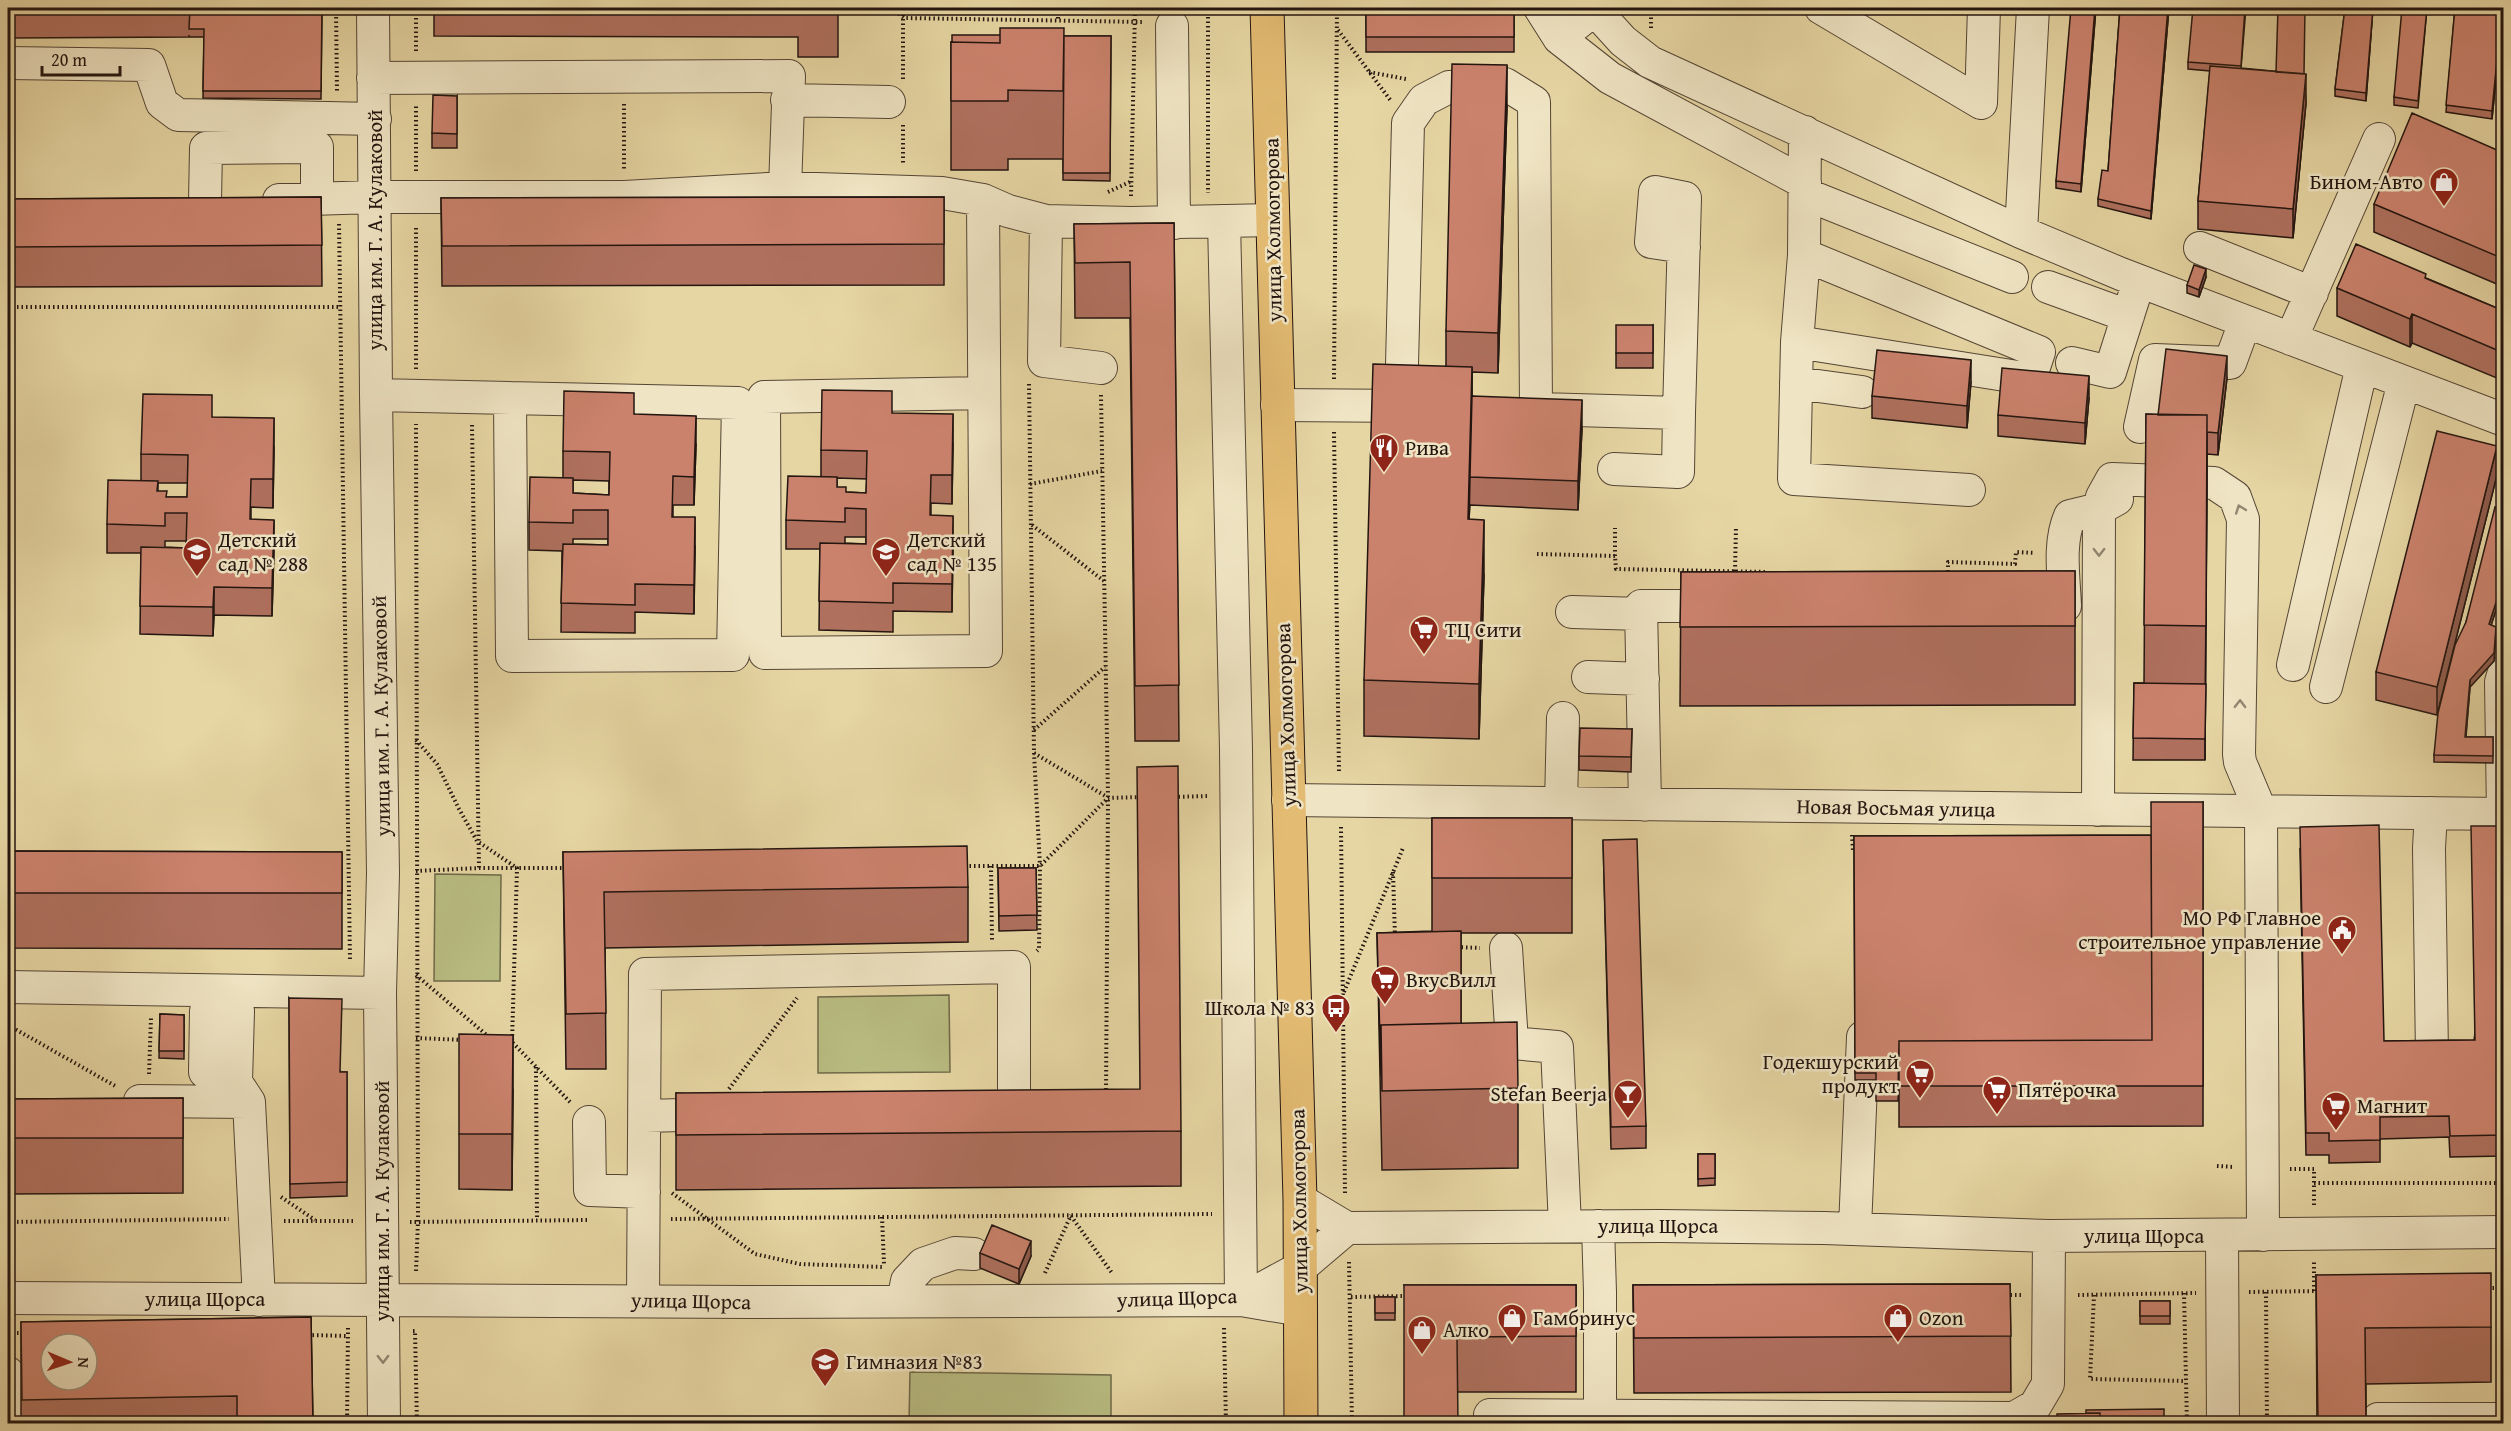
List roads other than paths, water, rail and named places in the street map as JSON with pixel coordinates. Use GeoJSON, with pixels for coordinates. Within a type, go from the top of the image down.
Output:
{"type":"FeatureCollection","features":[{"type":"Feature","properties":{"kind":"main road","name":"улица Холмогорова"},"geometry":{"type":"LineString","coordinates":[[1267,8],[1300,1200],[1301,1424]]}},
{"type":"Feature","properties":{"kind":"street","name":"улица им. Г. А. Кулаковой"},"geometry":{"type":"LineString","coordinates":[[373,8],[383,873],[365,993],[369,1222],[382,1301],[384,1424]]}},
{"type":"Feature","properties":{"kind":"street"},"geometry":{"type":"LineString","coordinates":[[1540,8],[1559,38],[1610,78],[1805,188],[2012,277]]}},
{"type":"Feature","properties":{"kind":"street"},"geometry":{"type":"LineString","coordinates":[[1559,38],[1604,8],[1623,41],[1650,62],[2021,232],[2139,281],[2504,420]]}},
{"type":"Feature","properties":{"kind":"street"},"geometry":{"type":"LineString","coordinates":[[1821,8],[1981,104],[1984,8]]}},
{"type":"Feature","properties":{"kind":"street"},"geometry":{"type":"LineString","coordinates":[[2021,232],[2033,8]]}},
{"type":"Feature","properties":{"kind":"street"},"geometry":{"type":"LineString","coordinates":[[1172,26],[1174,223]]}},
{"type":"Feature","properties":{"kind":"street"},"geometry":{"type":"LineString","coordinates":[[8,63],[149,65],[162,103],[178,115],[375,119]]}},
{"type":"Feature","properties":{"kind":"street"},"geometry":{"type":"LineString","coordinates":[[373,78],[789,76],[785,188]]}},
{"type":"Feature","properties":{"kind":"street"},"geometry":{"type":"LineString","coordinates":[[1401,405],[1408,123],[1424,100],[1449,87],[1505,84],[1534,102],[1536,409]]}},
{"type":"Feature","properties":{"kind":"street"},"geometry":{"type":"LineString","coordinates":[[787,100],[889,102]]}},
{"type":"Feature","properties":{"kind":"street"},"geometry":{"type":"LineString","coordinates":[[1805,132],[1804,255],[1797,342],[1794,480],[1969,490]]}},
{"type":"Feature","properties":{"kind":"street"},"geometry":{"type":"LineString","coordinates":[[2291,339],[2312,292],[2343,251],[2379,139]]}},
{"type":"Feature","properties":{"kind":"street"},"geometry":{"type":"LineString","coordinates":[[205,202],[206,148],[317,147],[328,198]]}},
{"type":"Feature","properties":{"kind":"street"},"geometry":{"type":"LineString","coordinates":[[171,203],[374,197],[624,196],[785,188],[942,193],[983,201],[1008,211],[1046,220],[1131,224],[1273,220]]}},
{"type":"Feature","properties":{"kind":"street"},"geometry":{"type":"LineString","coordinates":[[983,201],[986,651],[765,653],[764,397],[984,393]]}},
{"type":"Feature","properties":{"kind":"street"},"geometry":{"type":"LineString","coordinates":[[1046,220],[1044,361],[1101,368]]}},
{"type":"Feature","properties":{"kind":"street"},"geometry":{"type":"LineString","coordinates":[[1224,221],[1235,789],[1241,1300],[1301,1311]]}},
{"type":"Feature","properties":{"kind":"street"},"geometry":{"type":"LineString","coordinates":[[1614,469],[1678,472],[1683,247]]}},
{"type":"Feature","properties":{"kind":"street"},"geometry":{"type":"LineString","coordinates":[[2200,248],[2312,292]]}},
{"type":"Feature","properties":{"kind":"street"},"geometry":{"type":"LineString","coordinates":[[1797,342],[2030,379],[2039,352],[1804,255]]}},
{"type":"Feature","properties":{"kind":"street"},"geometry":{"type":"LineString","coordinates":[[2072,363],[2110,372],[2139,281]]}},
{"type":"Feature","properties":{"kind":"street"},"geometry":{"type":"LineString","coordinates":[[2048,287],[2128,316]]}},
{"type":"Feature","properties":{"kind":"street"},"geometry":{"type":"LineString","coordinates":[[2140,427],[2155,360],[2230,363],[2246,322]]}},
{"type":"Feature","properties":{"kind":"street"},"geometry":{"type":"LineString","coordinates":[[2293,665],[2362,366]]}},
{"type":"Feature","properties":{"kind":"street"},"geometry":{"type":"LineString","coordinates":[[2326,687],[2404,382]]}},
{"type":"Feature","properties":{"kind":"street"},"geometry":{"type":"LineString","coordinates":[[1796,383],[1862,392]]}},
{"type":"Feature","properties":{"kind":"street"},"geometry":{"type":"LineString","coordinates":[[376,395],[738,403],[733,655],[512,656],[510,398]]}},
{"type":"Feature","properties":{"kind":"street"},"geometry":{"type":"LineString","coordinates":[[1278,405],[1446,406]]}},
{"type":"Feature","properties":{"kind":"street"},"geometry":{"type":"LineString","coordinates":[[1503,408],[1679,413]]}},
{"type":"Feature","properties":{"kind":"street"},"geometry":{"type":"LineString","coordinates":[[2098,810],[2099,509],[2102,497],[2112,479],[2214,483],[2235,496],[2243,519],[2240,762],[2261,812],[2263,1236]]}},
{"type":"Feature","properties":{"kind":"street"},"geometry":{"type":"LineString","coordinates":[[2014,606],[2065,606],[2065,528],[2070,516],[2099,509],[2137,488]]}},
{"type":"Feature","properties":{"kind":"street"},"geometry":{"type":"LineString","coordinates":[[1644,805],[1641,606],[1758,606]]}},
{"type":"Feature","properties":{"kind":"street"},"geometry":{"type":"LineString","coordinates":[[1572,612],[1642,614]]}},
{"type":"Feature","properties":{"kind":"street"},"geometry":{"type":"LineString","coordinates":[[2503,814],[2501,682],[2504,672]]}},
{"type":"Feature","properties":{"kind":"street"},"geometry":{"type":"LineString","coordinates":[[1588,677],[1643,679]]}},
{"type":"Feature","properties":{"kind":"street"},"geometry":{"type":"LineString","coordinates":[[1561,804],[1563,718]]}},
{"type":"Feature","properties":{"kind":"street","name":"Новая Восьмая улица"},"geometry":{"type":"LineString","coordinates":[[1288,800],[2098,810],[2129,824],[2261,812],[2503,814]]}},
{"type":"Feature","properties":{"kind":"street"},"geometry":{"type":"LineString","coordinates":[[1871,808],[1871,841]]}},
{"type":"Feature","properties":{"kind":"street"},"geometry":{"type":"LineString","coordinates":[[2431,813],[2429,848],[2432,1056]]}},
{"type":"Feature","properties":{"kind":"street"},"geometry":{"type":"LineString","coordinates":[[1506,948],[1512,1043],[1557,1047],[1565,1226]]}},
{"type":"Feature","properties":{"kind":"street"},"geometry":{"type":"LineString","coordinates":[[644,1301],[645,974],[1003,967],[1014,1105]]}},
{"type":"Feature","properties":{"kind":"street"},"geometry":{"type":"LineString","coordinates":[[8,987],[365,993]]}},
{"type":"Feature","properties":{"kind":"street"},"geometry":{"type":"LineString","coordinates":[[1855,1228],[1864,1011]]}},
{"type":"Feature","properties":{"kind":"street"},"geometry":{"type":"LineString","coordinates":[[236,1072],[236,1082],[249,1102],[259,1300]]}},
{"type":"Feature","properties":{"kind":"street"},"geometry":{"type":"LineString","coordinates":[[108,1101],[249,1102]]}},
{"type":"Feature","properties":{"kind":"street"},"geometry":{"type":"LineString","coordinates":[[645,1116],[745,1113]]}},
{"type":"Feature","properties":{"kind":"street"},"geometry":{"type":"LineString","coordinates":[[589,1122],[590,1190],[644,1206]]}},
{"type":"Feature","properties":{"kind":"street"},"geometry":{"type":"LineString","coordinates":[[1300,1200],[1347,1227]]}},
{"type":"Feature","properties":{"kind":"street"},"geometry":{"type":"LineString","coordinates":[[1598,1226],[1608,1419]]}},
{"type":"Feature","properties":{"kind":"street","name":"улица Щорса"},"geometry":{"type":"LineString","coordinates":[[8,1298],[382,1301],[1241,1300],[1300,1268],[1347,1227],[1855,1228],[2049,1236],[2263,1236],[2504,1232]]}},
{"type":"Feature","properties":{"kind":"street"},"geometry":{"type":"LineString","coordinates":[[1491,1424],[1490,1415],[1688,1420],[2014,1421],[2035,1406],[2048,1384],[2049,1236]]}},
{"type":"Feature","properties":{"kind":"street"},"geometry":{"type":"LineString","coordinates":[[2222,1236],[2223,1424]]}},
{"type":"Feature","properties":{"kind":"street"},"geometry":{"type":"LineString","coordinates":[[893,1301],[923,1264],[955,1253],[974,1254]]}},
{"type":"Feature","properties":{"kind":"street"},"geometry":{"type":"LineString","coordinates":[[8,1298],[19,1324]]}},
{"type":"Feature","properties":{"kind":"street"},"geometry":{"type":"LineString","coordinates":[[8,1373],[8,1424]]}},
{"type":"Feature","properties":{"kind":"street"},"geometry":{"type":"LineString","coordinates":[[2378,1424],[2378,1419],[2504,1419]]}},
{"type":"Feature","properties":{"kind":"place","name":"Бином-Авто"},"geometry":{"type":"Point","coordinates":[2444,208]}},
{"type":"Feature","properties":{"kind":"place","name":"Рива"},"geometry":{"type":"Point","coordinates":[1384,474]}},
{"type":"Feature","properties":{"kind":"place","name":"Детский сад № 288"},"geometry":{"type":"Point","coordinates":[197,578]}},
{"type":"Feature","properties":{"kind":"place","name":"Детский сад № 135"},"geometry":{"type":"Point","coordinates":[886,578]}},
{"type":"Feature","properties":{"kind":"place","name":"ТЦ Сити"},"geometry":{"type":"Point","coordinates":[1424,656]}},
{"type":"Feature","properties":{"kind":"place","name":"МО РФ Главное строительное управление"},"geometry":{"type":"Point","coordinates":[2342,956]}},
{"type":"Feature","properties":{"kind":"place","name":"ВкусВилл"},"geometry":{"type":"Point","coordinates":[1385,1006]}},
{"type":"Feature","properties":{"kind":"place","name":"Школа № 83"},"geometry":{"type":"Point","coordinates":[1336,1034]}},
{"type":"Feature","properties":{"kind":"place","name":"Годекшурский продукт"},"geometry":{"type":"Point","coordinates":[1920,1100]}},
{"type":"Feature","properties":{"kind":"place","name":"Пятёрочка"},"geometry":{"type":"Point","coordinates":[1997,1116]}},
{"type":"Feature","properties":{"kind":"place","name":"Stefan Beerja"},"geometry":{"type":"Point","coordinates":[1628,1120]}},
{"type":"Feature","properties":{"kind":"place","name":"Магнит"},"geometry":{"type":"Point","coordinates":[2336,1132]}},
{"type":"Feature","properties":{"kind":"place","name":"Гамбринус"},"geometry":{"type":"Point","coordinates":[1512,1344]}},
{"type":"Feature","properties":{"kind":"place","name":"Ozon"},"geometry":{"type":"Point","coordinates":[1898,1344]}},
{"type":"Feature","properties":{"kind":"place","name":"Алко"},"geometry":{"type":"Point","coordinates":[1422,1356]}},
{"type":"Feature","properties":{"kind":"place","name":"Гимназия №83"},"geometry":{"type":"Point","coordinates":[825,1388]}}]}
